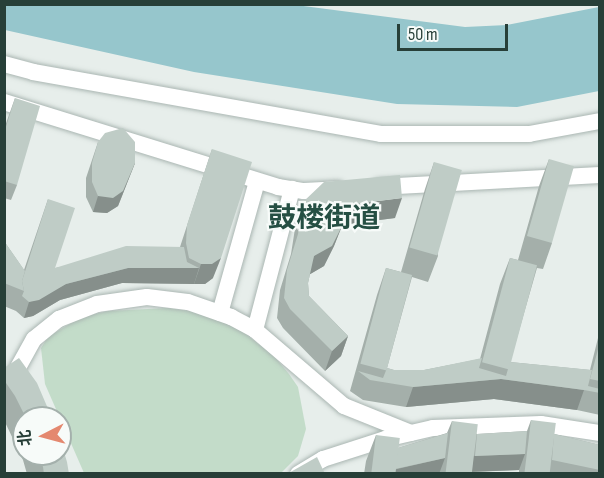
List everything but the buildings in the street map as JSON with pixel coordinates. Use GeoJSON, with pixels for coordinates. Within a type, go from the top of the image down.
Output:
{"type":"FeatureCollection","features":[{"type":"Feature","properties":{"kind":"street"},"geometry":{"type":"LineString","coordinates":[[4,64],[33,72],[381,135],[529,134],[600,121]]}},
{"type":"Feature","properties":{"kind":"street"},"geometry":{"type":"LineString","coordinates":[[4,102],[258,181],[292,189],[600,175]]}},
{"type":"Feature","properties":{"kind":"street"},"geometry":{"type":"LineString","coordinates":[[220,313],[258,181]]}},
{"type":"Feature","properties":{"kind":"street"},"geometry":{"type":"LineString","coordinates":[[255,330],[292,189]]}},
{"type":"Feature","properties":{"kind":"street"},"geometry":{"type":"LineString","coordinates":[[15,375],[34,339],[59,319],[98,304],[147,297],[188,302],[220,313],[255,330],[344,406],[411,433]]}},
{"type":"Feature","properties":{"kind":"street"},"geometry":{"type":"LineString","coordinates":[[298,474],[323,459],[433,428],[541,424],[600,433]]}},
{"type":"Feature","properties":{"kind":"green space"},"geometry":{"type":"Polygon","coordinates":[[[168,308],[204,313],[242,331],[274,356],[298,387],[306,429],[298,456],[281,473],[84,473],[72,446],[72,406],[55,406],[45,384],[41,348],[48,337],[81,317],[108,311],[168,308]]]}},
{"type":"Feature","properties":{"kind":"water"},"geometry":{"type":"Polygon","coordinates":[[[288,4],[465,27],[507,25],[599,7],[599,91],[517,107],[397,104],[194,72],[5,30],[5,5],[288,4]]]}},
{"type":"Feature","properties":{"kind":"district","name":"鼓楼街道"},"geometry":{"type":"Point","coordinates":[324,219]}}]}
